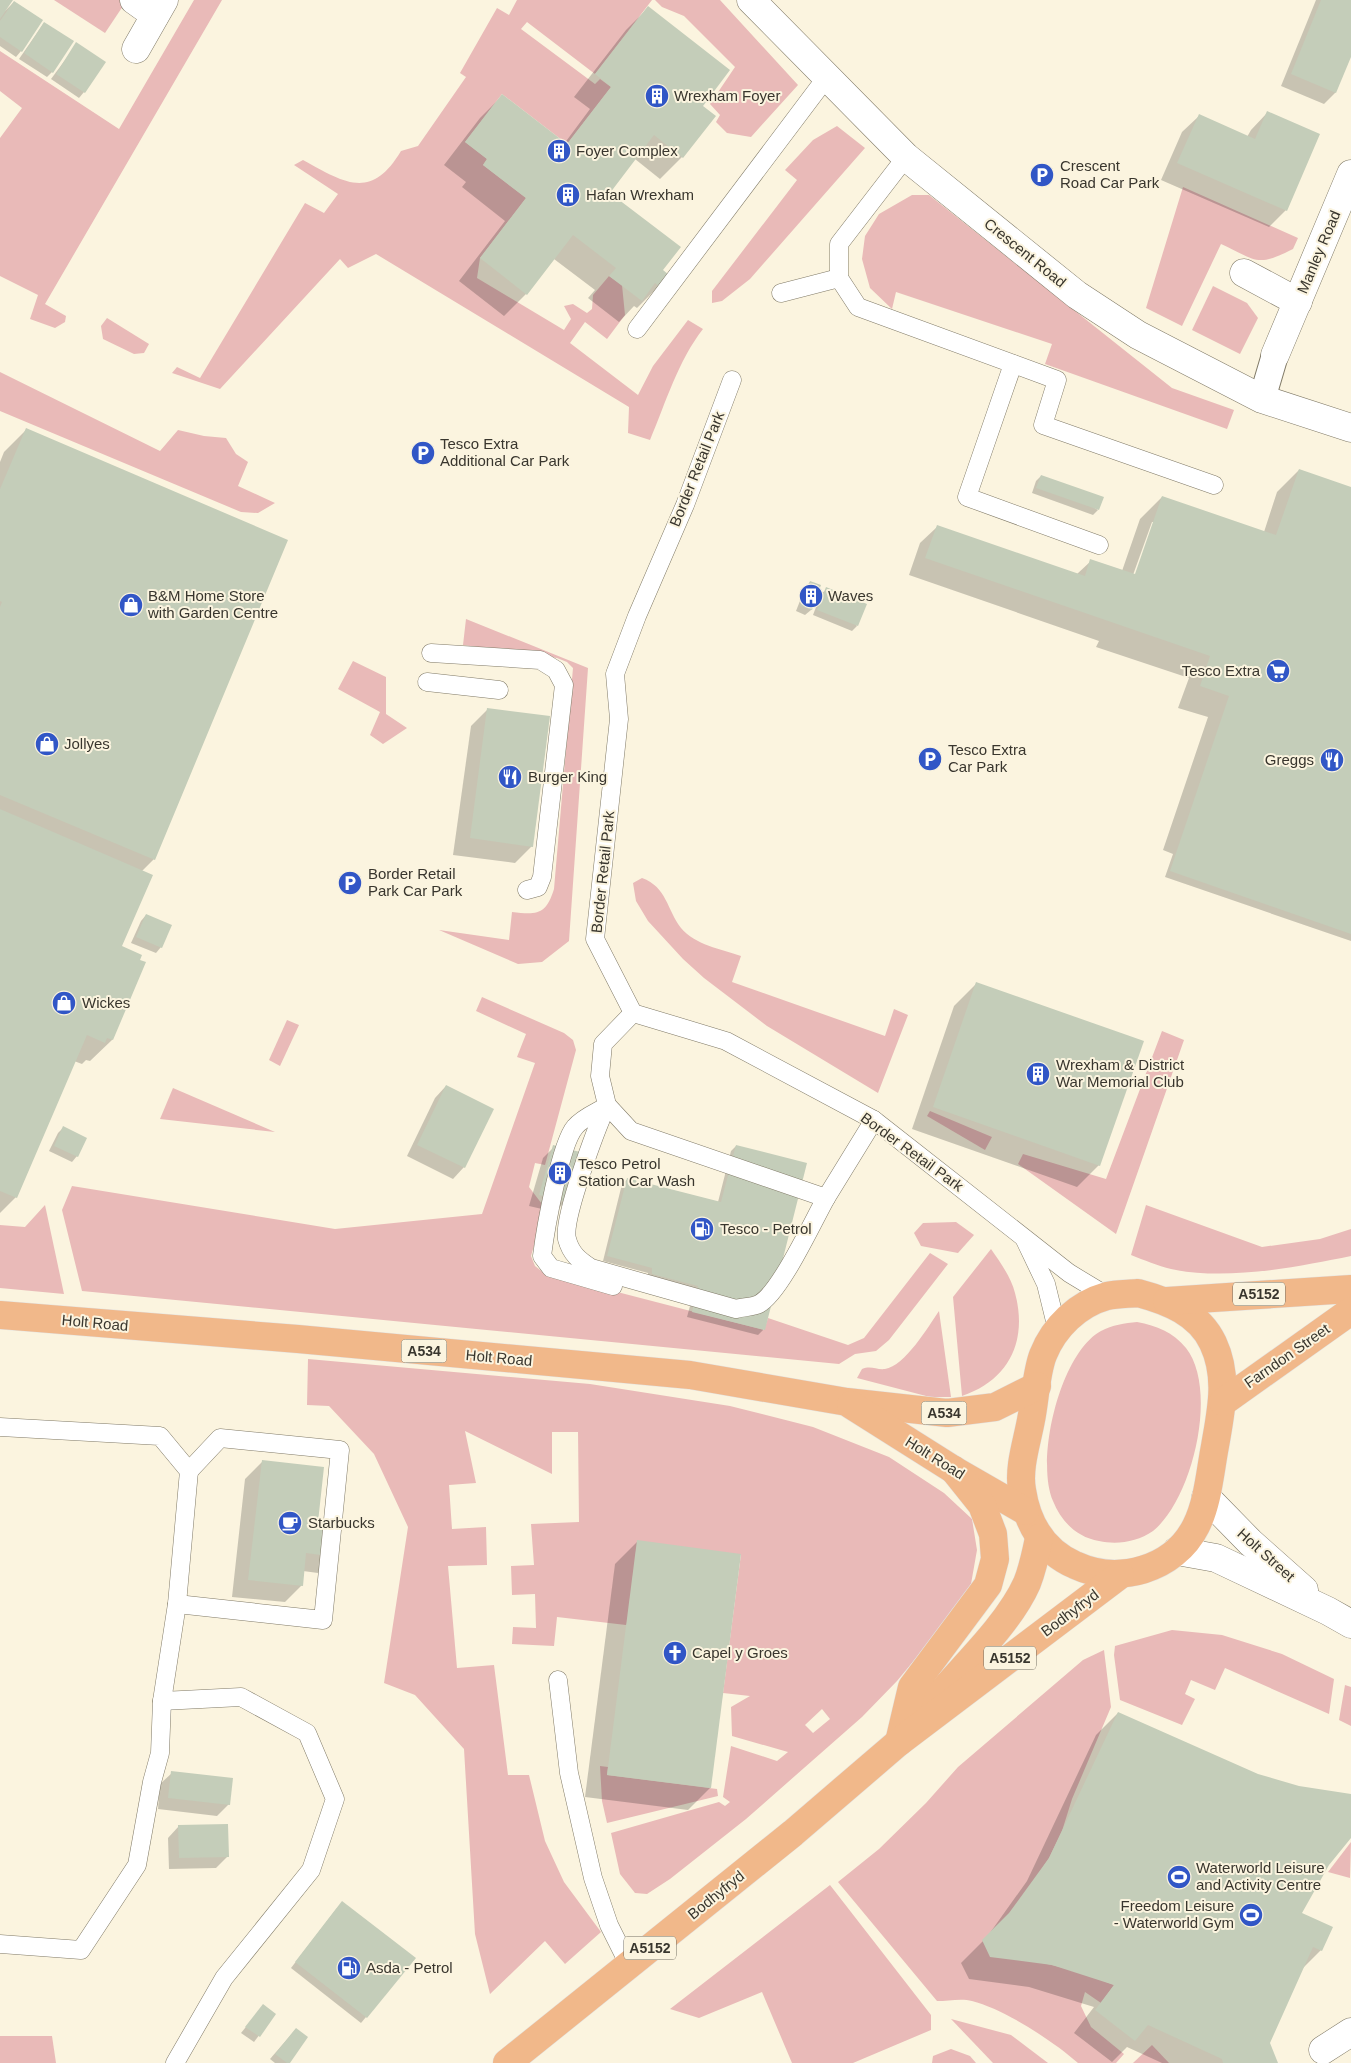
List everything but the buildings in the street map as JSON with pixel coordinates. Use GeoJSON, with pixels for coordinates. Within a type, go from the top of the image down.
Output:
{"type":"FeatureCollection","features":[{"type":"Feature","properties":{"kind":"main road","name":"A5152"},"geometry":{"type":"LineString","coordinates":[[1167,1301],[1351,1289]]}},
{"type":"Feature","properties":{"kind":"main road"},"geometry":{"type":"LineString","coordinates":[[1138,1293],[1167,1301],[1194,1317],[1212,1342],[1223,1371],[1223,1402],[1206,1497],[1196,1526],[1177,1551],[1150,1568],[1120,1575],[1090,1572],[1062,1559],[1040,1538],[1025,1511],[1020,1481],[1042,1356],[1057,1329],[1079,1308],[1107,1296],[1138,1293]]}},
{"type":"Feature","properties":{"kind":"main road","name":"Farndon Street"},"geometry":{"type":"LineString","coordinates":[[1223,1402],[1351,1311]]}},
{"type":"Feature","properties":{"kind":"main road","name":"Holt Road"},"geometry":{"type":"LineString","coordinates":[[0,1315],[298,1339],[690,1375],[846,1402],[947,1413],[995,1407],[1037,1386]]}},
{"type":"Feature","properties":{"kind":"main road","name":"Holt Road"},"geometry":{"type":"LineString","coordinates":[[846,1402],[954,1470],[1025,1511]]}},
{"type":"Feature","properties":{"kind":"main road"},"geometry":{"type":"LineString","coordinates":[[899,1742],[912,1687],[988,1585],[995,1559],[993,1534],[982,1505],[954,1470]]}},
{"type":"Feature","properties":{"kind":"main road","name":"Bodhyfryd"},"geometry":{"type":"LineString","coordinates":[[899,1742],[1014,1606],[1026,1584],[1040,1538]]}},
{"type":"Feature","properties":{"kind":"main road","name":"Bodhyfryd"},"geometry":{"type":"LineString","coordinates":[[507,2063],[793,1833],[899,1742],[1120,1575]]}},
{"type":"Feature","properties":{"kind":"street","name":"Crescent Road"},"geometry":{"type":"LineString","coordinates":[[751,0],[906,157],[1076,296],[1138,335],[1262,399],[1351,428]]}},
{"type":"Feature","properties":{"kind":"street"},"geometry":{"type":"LineString","coordinates":[[136,49],[151,5]]}},
{"type":"Feature","properties":{"kind":"street","name":"Manley Road"},"geometry":{"type":"LineString","coordinates":[[1275,355],[1351,174]]}},
{"type":"Feature","properties":{"kind":"street","name":"Manley Road"},"geometry":{"type":"LineString","coordinates":[[1244,273],[1298,302]]}},
{"type":"Feature","properties":{"kind":"street"},"geometry":{"type":"LineString","coordinates":[[1262,399],[1275,355]]}},
{"type":"Feature","properties":{"kind":"street","name":"Holt Street"},"geometry":{"type":"LineString","coordinates":[[1206,1497],[1250,1542],[1328,1611]]}},
{"type":"Feature","properties":{"kind":"street","name":"Holt Street"},"geometry":{"type":"LineString","coordinates":[[1177,1551],[1216,1558],[1328,1611],[1351,1624]]}},
{"type":"Feature","properties":{"kind":"street"},"geometry":{"type":"LineString","coordinates":[[1323,2050],[1351,2032]]}},
{"type":"Feature","properties":{"kind":"lane"},"geometry":{"type":"LineString","coordinates":[[637,329],[826,78]]}},
{"type":"Feature","properties":{"kind":"lane"},"geometry":{"type":"LineString","coordinates":[[906,157],[840,244],[839,278],[858,307],[1057,380],[1043,425],[1214,485]]}},
{"type":"Feature","properties":{"kind":"lane"},"geometry":{"type":"LineString","coordinates":[[781,293],[839,278]]}},
{"type":"Feature","properties":{"kind":"lane"},"geometry":{"type":"LineString","coordinates":[[1013,364],[967,497],[1099,545]]}},
{"type":"Feature","properties":{"kind":"lane","name":"Border Retail Park"},"geometry":{"type":"LineString","coordinates":[[732,380],[685,505],[637,616],[615,674],[619,719],[595,939],[633,1013],[726,1041],[874,1120],[1068,1273],[1107,1296]]}},
{"type":"Feature","properties":{"kind":"lane"},"geometry":{"type":"LineString","coordinates":[[431,653],[540,660],[556,670],[564,685],[542,877],[538,887],[527,890]]}},
{"type":"Feature","properties":{"kind":"lane"},"geometry":{"type":"LineString","coordinates":[[427,682],[499,690]]}},
{"type":"Feature","properties":{"kind":"lane"},"geometry":{"type":"LineString","coordinates":[[633,1013],[603,1044],[600,1076],[607,1105],[631,1131],[826,1198]]}},
{"type":"Feature","properties":{"kind":"lane"},"geometry":{"type":"LineString","coordinates":[[607,1105],[593,1137],[572,1210],[567,1238],[575,1257],[591,1268],[736,1309],[758,1304],[770,1295],[874,1120]]}},
{"type":"Feature","properties":{"kind":"lane"},"geometry":{"type":"LineString","coordinates":[[607,1105],[574,1127],[565,1148],[545,1233],[542,1256],[551,1268],[572,1276],[641,1293],[669,1291]]}},
{"type":"Feature","properties":{"kind":"lane","name":"Border Retail Park"},"geometry":{"type":"LineString","coordinates":[[1024,1237],[1046,1284],[1057,1329]]}},
{"type":"Feature","properties":{"kind":"lane"},"geometry":{"type":"LineString","coordinates":[[0,1427],[160,1436],[189,1472]]}},
{"type":"Feature","properties":{"kind":"lane"},"geometry":{"type":"LineString","coordinates":[[0,1944],[81,1950],[138,1865],[160,1753],[162,1701],[177,1604],[189,1472],[220,1438],[340,1450],[323,1620],[177,1604]]}},
{"type":"Feature","properties":{"kind":"lane"},"geometry":{"type":"LineString","coordinates":[[558,1680],[569,1773],[593,1878],[608,1925],[629,1965]]}},
{"type":"Feature","properties":{"kind":"lane"},"geometry":{"type":"LineString","coordinates":[[162,1701],[241,1697],[307,1733],[335,1799],[310,1870],[224,1978],[175,2063]]}},
{"type":"Feature","properties":{"kind":"shaded area"},"geometry":{"type":"Polygon","coordinates":[[[54,0],[127,0],[105,33],[54,0]]]}},
{"type":"Feature","properties":{"kind":"shaded area"},"geometry":{"type":"Polygon","coordinates":[[[194,0],[222,0],[45,304],[66,316],[65,322],[55,328],[30,319],[38,295],[0,276],[0,138],[22,108],[0,91],[0,51],[119,129],[194,0]]]}},
{"type":"Feature","properties":{"kind":"shaded area"},"geometry":{"type":"Polygon","coordinates":[[[517,0],[652,0],[595,74],[527,22],[521,29],[595,84],[600,79],[611,87],[567,144],[502,94],[465,142],[487,159],[483,165],[526,198],[480,258],[477,278],[564,330],[571,319],[564,306],[573,304],[587,313],[592,309],[593,295],[609,276],[622,285],[625,315],[607,339],[585,322],[570,343],[638,395],[653,366],[688,320],[703,329],[679,368],[650,440],[628,433],[629,407],[376,254],[348,268],[340,259],[220,389],[172,373],[177,367],[200,378],[305,203],[324,213],[338,194],[294,165],[303,160],[332,175],[357,183],[368,182],[379,177],[390,167],[401,151],[418,146],[466,77],[460,73],[497,8],[509,15],[517,0]]]}},
{"type":"Feature","properties":{"kind":"shaded area"},"geometry":{"type":"Polygon","coordinates":[[[655,0],[720,0],[798,85],[751,137],[727,133],[716,122],[720,115],[710,104],[735,67],[684,16],[662,7],[655,0]]]}},
{"type":"Feature","properties":{"kind":"shaded area"},"geometry":{"type":"Polygon","coordinates":[[[837,126],[865,148],[750,279],[722,301],[712,303],[712,291],[797,180],[785,170],[813,140],[837,126]]]}},
{"type":"Feature","properties":{"kind":"shaded area"},"geometry":{"type":"Polygon","coordinates":[[[1183,187],[1298,238],[1293,249],[1281,255],[1263,260],[1249,258],[1221,244],[1182,326],[1146,308],[1183,187]]]}},
{"type":"Feature","properties":{"kind":"shaded area"},"geometry":{"type":"Polygon","coordinates":[[[912,195],[929,195],[1172,388],[1234,410],[1227,429],[1045,364],[1052,344],[896,292],[892,309],[870,288],[862,259],[865,236],[879,214],[912,195]]]}},
{"type":"Feature","properties":{"kind":"shaded area"},"geometry":{"type":"Polygon","coordinates":[[[1213,286],[1247,303],[1258,318],[1240,354],[1192,330],[1213,286]]]}},
{"type":"Feature","properties":{"kind":"shaded area"},"geometry":{"type":"Polygon","coordinates":[[[107,318],[149,344],[144,353],[134,354],[103,339],[101,326],[107,318]]]}},
{"type":"Feature","properties":{"kind":"shaded area"},"geometry":{"type":"Polygon","coordinates":[[[0,372],[160,451],[178,430],[204,436],[226,438],[236,454],[248,462],[238,486],[275,503],[258,513],[241,512],[0,411],[0,372]]]}},
{"type":"Feature","properties":{"kind":"shaded area"},"geometry":{"type":"Polygon","coordinates":[[[466,619],[588,668],[569,941],[542,962],[518,964],[439,930],[509,940],[512,912],[534,913],[548,904],[554,889],[573,668],[567,662],[557,658],[463,645],[466,619]]]}},
{"type":"Feature","properties":{"kind":"shaded area"},"geometry":{"type":"Polygon","coordinates":[[[353,661],[386,677],[386,714],[407,728],[383,744],[370,735],[380,712],[338,689],[353,661]]]}},
{"type":"Feature","properties":{"kind":"shaded area"},"geometry":{"type":"Polygon","coordinates":[[[642,878],[657,887],[666,900],[676,921],[693,939],[741,956],[732,982],[885,1036],[894,1009],[908,1015],[878,1093],[767,1026],[704,978],[683,959],[648,921],[636,901],[633,883],[642,878]]]}},
{"type":"Feature","properties":{"kind":"shaded area"},"geometry":{"type":"Polygon","coordinates":[[[482,997],[564,1033],[573,1040],[576,1050],[545,1165],[535,1163],[529,1187],[545,1208],[531,1256],[535,1266],[544,1273],[764,1330],[768,1318],[848,1345],[864,1338],[930,1253],[948,1264],[889,1340],[876,1351],[855,1354],[839,1364],[82,1291],[62,1210],[72,1186],[335,1229],[482,1214],[535,1063],[517,1057],[526,1034],[476,1011],[482,997]]]}},
{"type":"Feature","properties":{"kind":"shaded area"},"geometry":{"type":"Polygon","coordinates":[[[287,1020],[299,1025],[280,1066],[269,1060],[287,1020]]]}},
{"type":"Feature","properties":{"kind":"shaded area"},"geometry":{"type":"Polygon","coordinates":[[[1162,1031],[1184,1040],[1116,1234],[1018,1164],[1023,1154],[1106,1179],[1162,1031]]]}},
{"type":"Feature","properties":{"kind":"shaded area"},"geometry":{"type":"Polygon","coordinates":[[[173,1088],[275,1132],[160,1119],[173,1088]]]}},
{"type":"Feature","properties":{"kind":"shaded area"},"geometry":{"type":"Polygon","coordinates":[[[930,1111],[992,1137],[985,1150],[927,1116],[930,1111]]]}},
{"type":"Feature","properties":{"kind":"shaded area"},"geometry":{"type":"Polygon","coordinates":[[[45,1205],[64,1294],[0,1288],[0,1225],[25,1227],[45,1205]]]}},
{"type":"Feature","properties":{"kind":"shaded area"},"geometry":{"type":"Polygon","coordinates":[[[1146,1205],[1262,1247],[1320,1239],[1351,1229],[1351,1256],[1285,1268],[1238,1273],[1215,1274],[1171,1269],[1131,1255],[1146,1205]]]}},
{"type":"Feature","properties":{"kind":"shaded area"},"geometry":{"type":"Polygon","coordinates":[[[956,1222],[974,1235],[958,1253],[921,1246],[914,1233],[923,1223],[956,1222]]]}},
{"type":"Feature","properties":{"kind":"shaded area"},"geometry":{"type":"Polygon","coordinates":[[[991,1249],[1008,1275],[1013,1287],[1019,1327],[1011,1356],[1003,1369],[992,1380],[962,1396],[953,1297],[991,1249]]]}},
{"type":"Feature","properties":{"kind":"shaded area"},"geometry":{"type":"Polygon","coordinates":[[[939,1311],[951,1397],[930,1397],[857,1378],[862,1369],[868,1367],[885,1369],[900,1361],[908,1354],[939,1311]]]}},
{"type":"Feature","properties":{"kind":"shaded area"},"geometry":{"type":"Polygon","coordinates":[[[1137,1322],[1151,1325],[1170,1334],[1186,1348],[1196,1367],[1200,1390],[1200,1416],[1196,1444],[1189,1471],[1179,1495],[1167,1516],[1153,1531],[1140,1538],[1127,1542],[1106,1542],[1091,1539],[1076,1532],[1056,1508],[1048,1483],[1049,1435],[1063,1384],[1074,1361],[1086,1343],[1105,1329],[1137,1322]]]}},
{"type":"Feature","properties":{"kind":"shaded area"},"geometry":{"type":"Polygon","coordinates":[[[308,1359],[590,1384],[730,1406],[813,1427],[889,1457],[944,1493],[972,1519],[977,1550],[971,1584],[954,1612],[897,1681],[862,1717],[746,1819],[670,1879],[647,1894],[635,1893],[620,1874],[611,1833],[719,1802],[725,1806],[730,1802],[723,1797],[731,1746],[777,1761],[788,1752],[732,1736],[731,1707],[750,1696],[723,1693],[741,1554],[626,1625],[557,1617],[554,1646],[512,1644],[513,1627],[536,1628],[535,1594],[512,1595],[511,1566],[534,1565],[531,1524],[579,1522],[578,1432],[552,1432],[552,1474],[465,1431],[476,1483],[449,1485],[452,1529],[486,1527],[487,1565],[448,1566],[457,1668],[494,1665],[508,1775],[529,1775],[545,1841],[564,1882],[601,1932],[565,1964],[545,1941],[490,1994],[475,1934],[464,1749],[415,1695],[384,1683],[408,1527],[374,1454],[329,1406],[307,1405],[308,1359]],[[822,1709],[805,1725],[813,1733],[830,1719],[822,1709]]]}},
{"type":"Feature","properties":{"kind":"shaded area"},"geometry":{"type":"Polygon","coordinates":[[[1172,1630],[1222,1635],[1282,1654],[1334,1679],[1329,1714],[1225,1668],[1215,1690],[1191,1680],[1185,1694],[1195,1699],[1182,1725],[1120,1700],[1114,1655],[1115,1646],[1172,1630]]]}},
{"type":"Feature","properties":{"kind":"shaded area"},"geometry":{"type":"Polygon","coordinates":[[[1104,1650],[1111,1707],[1072,1799],[1062,1831],[1049,1858],[1029,1888],[1030,1960],[1077,1971],[1114,1985],[1101,2003],[1085,1992],[1081,2006],[1091,2027],[1124,2054],[1116,2063],[1078,2063],[1042,2036],[999,2011],[968,2000],[937,2001],[838,1882],[879,1849],[926,1803],[958,1767],[1083,1660],[1104,1650]]]}},
{"type":"Feature","properties":{"kind":"shaded area"},"geometry":{"type":"Polygon","coordinates":[[[1345,1685],[1351,1687],[1351,1726],[1339,1720],[1345,1685]]]}},
{"type":"Feature","properties":{"kind":"shaded area"},"geometry":{"type":"Polygon","coordinates":[[[600,1766],[608,1767],[607,1775],[717,1789],[718,1796],[607,1823],[602,1801],[600,1766]]]}},
{"type":"Feature","properties":{"kind":"shaded area"},"geometry":{"type":"Polygon","coordinates":[[[1351,1842],[1350,1878],[1328,1872],[1351,1842]]]}},
{"type":"Feature","properties":{"kind":"shaded area"},"geometry":{"type":"Polygon","coordinates":[[[830,1885],[931,2015],[931,2030],[853,2063],[792,2063],[762,1992],[699,2018],[670,2009],[830,1885]]]}},
{"type":"Feature","properties":{"kind":"shaded area"},"geometry":{"type":"Polygon","coordinates":[[[951,2019],[1011,2035],[1048,2063],[993,2063],[951,2019]]]}},
{"type":"Feature","properties":{"kind":"shaded area"},"geometry":{"type":"Polygon","coordinates":[[[0,2036],[52,2036],[56,2063],[0,2063],[0,2036]]]}},
{"type":"Feature","properties":{"kind":"shaded area"},"geometry":{"type":"Polygon","coordinates":[[[1152,2045],[1169,2063],[1133,2063],[1152,2045]]]}},
{"type":"Feature","properties":{"kind":"shaded area"},"geometry":{"type":"Polygon","coordinates":[[[951,2049],[970,2056],[976,2063],[932,2063],[933,2056],[951,2049]]]}},
{"type":"Feature","properties":{"kind":"place","name":"Wrexham Foyer"},"geometry":{"type":"Point","coordinates":[657,96]}},
{"type":"Feature","properties":{"kind":"place","name":"Foyer Complex"},"geometry":{"type":"Point","coordinates":[559,151]}},
{"type":"Feature","properties":{"kind":"place","name":"Crescent Road Car Park"},"geometry":{"type":"Point","coordinates":[1042,175]}},
{"type":"Feature","properties":{"kind":"place","name":"Hafan Wrexham"},"geometry":{"type":"Point","coordinates":[568,195]}},
{"type":"Feature","properties":{"kind":"place","name":"Tesco Extra Additional Car Park"},"geometry":{"type":"Point","coordinates":[423,453]}},
{"type":"Feature","properties":{"kind":"place","name":"Waves"},"geometry":{"type":"Point","coordinates":[811,596]}},
{"type":"Feature","properties":{"kind":"place","name":"B&M Home Store with Garden Centre"},"geometry":{"type":"Point","coordinates":[131,605]}},
{"type":"Feature","properties":{"kind":"place","name":"Tesco Extra"},"geometry":{"type":"Point","coordinates":[1278,671]}},
{"type":"Feature","properties":{"kind":"place","name":"Jollyes"},"geometry":{"type":"Point","coordinates":[47,744]}},
{"type":"Feature","properties":{"kind":"place","name":"Tesco Extra Car Park"},"geometry":{"type":"Point","coordinates":[930,759]}},
{"type":"Feature","properties":{"kind":"place","name":"Greggs"},"geometry":{"type":"Point","coordinates":[1332,760]}},
{"type":"Feature","properties":{"kind":"place","name":"Burger King"},"geometry":{"type":"Point","coordinates":[510,777]}},
{"type":"Feature","properties":{"kind":"place","name":"Border Retail Park Car Park"},"geometry":{"type":"Point","coordinates":[350,883]}},
{"type":"Feature","properties":{"kind":"place","name":"Wickes"},"geometry":{"type":"Point","coordinates":[64,1003]}},
{"type":"Feature","properties":{"kind":"place","name":"Wrexham & District War Memorial Club"},"geometry":{"type":"Point","coordinates":[1038,1074]}},
{"type":"Feature","properties":{"kind":"place","name":"Tesco Petrol Station Car Wash"},"geometry":{"type":"Point","coordinates":[560,1173]}},
{"type":"Feature","properties":{"kind":"place","name":"Tesco - Petrol"},"geometry":{"type":"Point","coordinates":[702,1229]}},
{"type":"Feature","properties":{"kind":"place","name":"Starbucks"},"geometry":{"type":"Point","coordinates":[290,1523]}},
{"type":"Feature","properties":{"kind":"place","name":"Capel y Groes"},"geometry":{"type":"Point","coordinates":[675,1653]}},
{"type":"Feature","properties":{"kind":"place","name":"Waterworld Leisure and Activity Centre"},"geometry":{"type":"Point","coordinates":[1179,1877]}},
{"type":"Feature","properties":{"kind":"place","name":"Freedom Leisure - Waterworld Gym"},"geometry":{"type":"Point","coordinates":[1251,1915]}},
{"type":"Feature","properties":{"kind":"place","name":"Asda - Petrol"},"geometry":{"type":"Point","coordinates":[349,1968]}}]}
